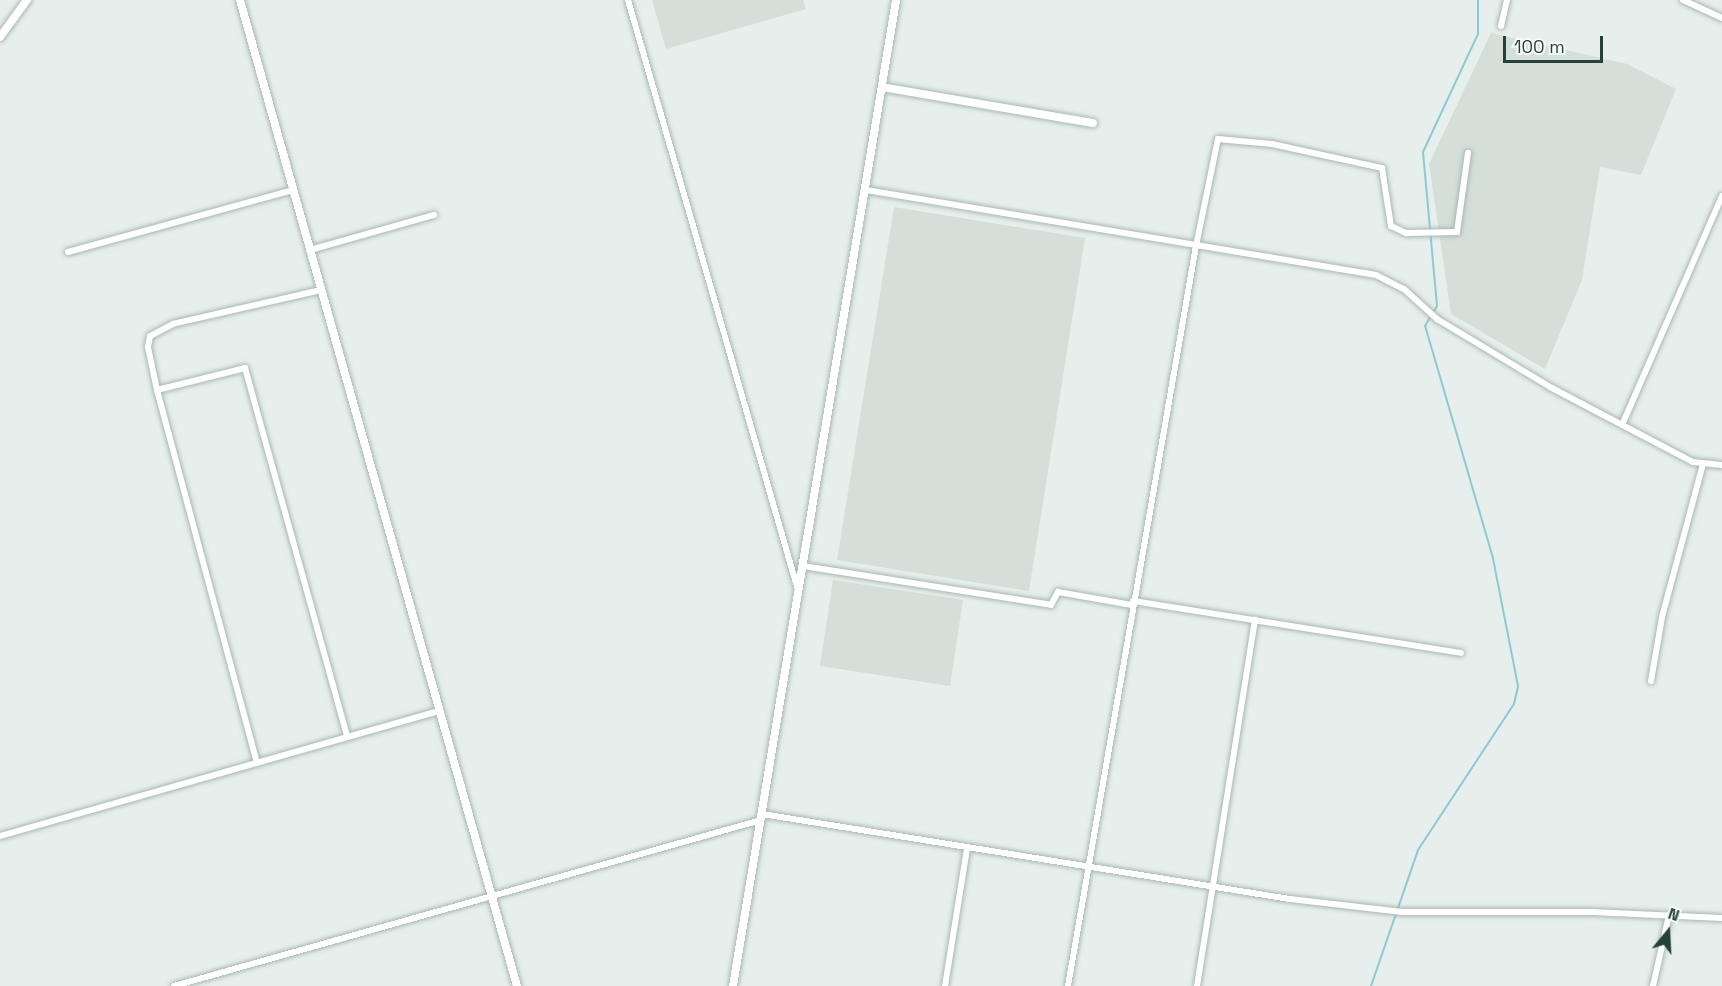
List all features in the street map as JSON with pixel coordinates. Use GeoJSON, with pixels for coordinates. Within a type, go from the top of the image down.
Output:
{"type":"FeatureCollection","features":[{"type":"Feature","properties":{"kind":"main road"},"geometry":{"type":"LineString","coordinates":[[0,37],[27,0]]}},
{"type":"Feature","properties":{"kind":"main road"},"geometry":{"type":"LineString","coordinates":[[240,0],[517,986]]}},
{"type":"Feature","properties":{"kind":"street"},"geometry":{"type":"LineString","coordinates":[[628,0],[799,593]]}},
{"type":"Feature","properties":{"kind":"street"},"geometry":{"type":"LineString","coordinates":[[733,986],[896,0]]}},
{"type":"Feature","properties":{"kind":"street"},"geometry":{"type":"LineString","coordinates":[[1502,26],[1507,0]]}},
{"type":"Feature","properties":{"kind":"street"},"geometry":{"type":"LineString","coordinates":[[1683,0],[1722,18]]}},
{"type":"Feature","properties":{"kind":"street"},"geometry":{"type":"LineString","coordinates":[[882,87],[1093,123]]}},
{"type":"Feature","properties":{"kind":"street"},"geometry":{"type":"LineString","coordinates":[[1068,986],[1196,246],[1218,139],[1272,144],[1382,168],[1391,226],[1406,233],[1457,232],[1468,153]]}},
{"type":"Feature","properties":{"kind":"street"},"geometry":{"type":"LineString","coordinates":[[68,252],[293,189]]}},
{"type":"Feature","properties":{"kind":"street"},"geometry":{"type":"LineString","coordinates":[[866,190],[1376,275],[1422,303],[1437,319],[1622,424],[1703,464],[1722,465]]}},
{"type":"Feature","properties":{"kind":"street"},"geometry":{"type":"LineString","coordinates":[[1622,424],[1722,196]]}},
{"type":"Feature","properties":{"kind":"street"},"geometry":{"type":"LineString","coordinates":[[310,250],[435,214]]}},
{"type":"Feature","properties":{"kind":"street"},"geometry":{"type":"LineString","coordinates":[[257,763],[157,390],[148,347],[150,336],[173,324],[231,307],[321,290]]}},
{"type":"Feature","properties":{"kind":"street"},"geometry":{"type":"LineString","coordinates":[[157,390],[245,368],[347,737]]}},
{"type":"Feature","properties":{"kind":"street"},"geometry":{"type":"LineString","coordinates":[[1651,681],[1662,617],[1703,464]]}},
{"type":"Feature","properties":{"kind":"street"},"geometry":{"type":"LineString","coordinates":[[803,566],[1050,605],[1058,592],[1461,653]]}},
{"type":"Feature","properties":{"kind":"street"},"geometry":{"type":"LineString","coordinates":[[1197,986],[1255,620]]}},
{"type":"Feature","properties":{"kind":"street"},"geometry":{"type":"LineString","coordinates":[[0,836],[439,711]]}},
{"type":"Feature","properties":{"kind":"street"},"geometry":{"type":"LineString","coordinates":[[174,986],[762,817],[1213,887],[1402,912],[1669,915],[1722,918]]}},
{"type":"Feature","properties":{"kind":"street"},"geometry":{"type":"LineString","coordinates":[[945,986],[967,849]]}},
{"type":"Feature","properties":{"kind":"street"},"geometry":{"type":"LineString","coordinates":[[1653,986],[1669,915]]}},
{"type":"Feature","properties":{"kind":"shaded area"},"geometry":{"type":"Polygon","coordinates":[[[652,0],[803,0],[806,9],[666,49],[652,0]]]}},
{"type":"Feature","properties":{"kind":"shaded area"},"geometry":{"type":"Polygon","coordinates":[[[1491,33],[1627,64],[1676,89],[1641,175],[1600,167],[1582,280],[1545,369],[1451,314],[1429,164],[1491,33]]]}},
{"type":"Feature","properties":{"kind":"shaded area"},"geometry":{"type":"Polygon","coordinates":[[[894,207],[1085,238],[1029,591],[837,560],[894,207]]]}},
{"type":"Feature","properties":{"kind":"shaded area"},"geometry":{"type":"Polygon","coordinates":[[[833,580],[963,600],[950,686],[820,666],[833,580]]]}},
{"type":"Feature","properties":{"kind":"waterway"},"geometry":{"type":"LineString","coordinates":[[1371,986],[1418,850],[1514,704],[1518,686],[1493,558],[1425,326],[1437,306],[1423,152],[1478,34],[1478,0]]}}]}
